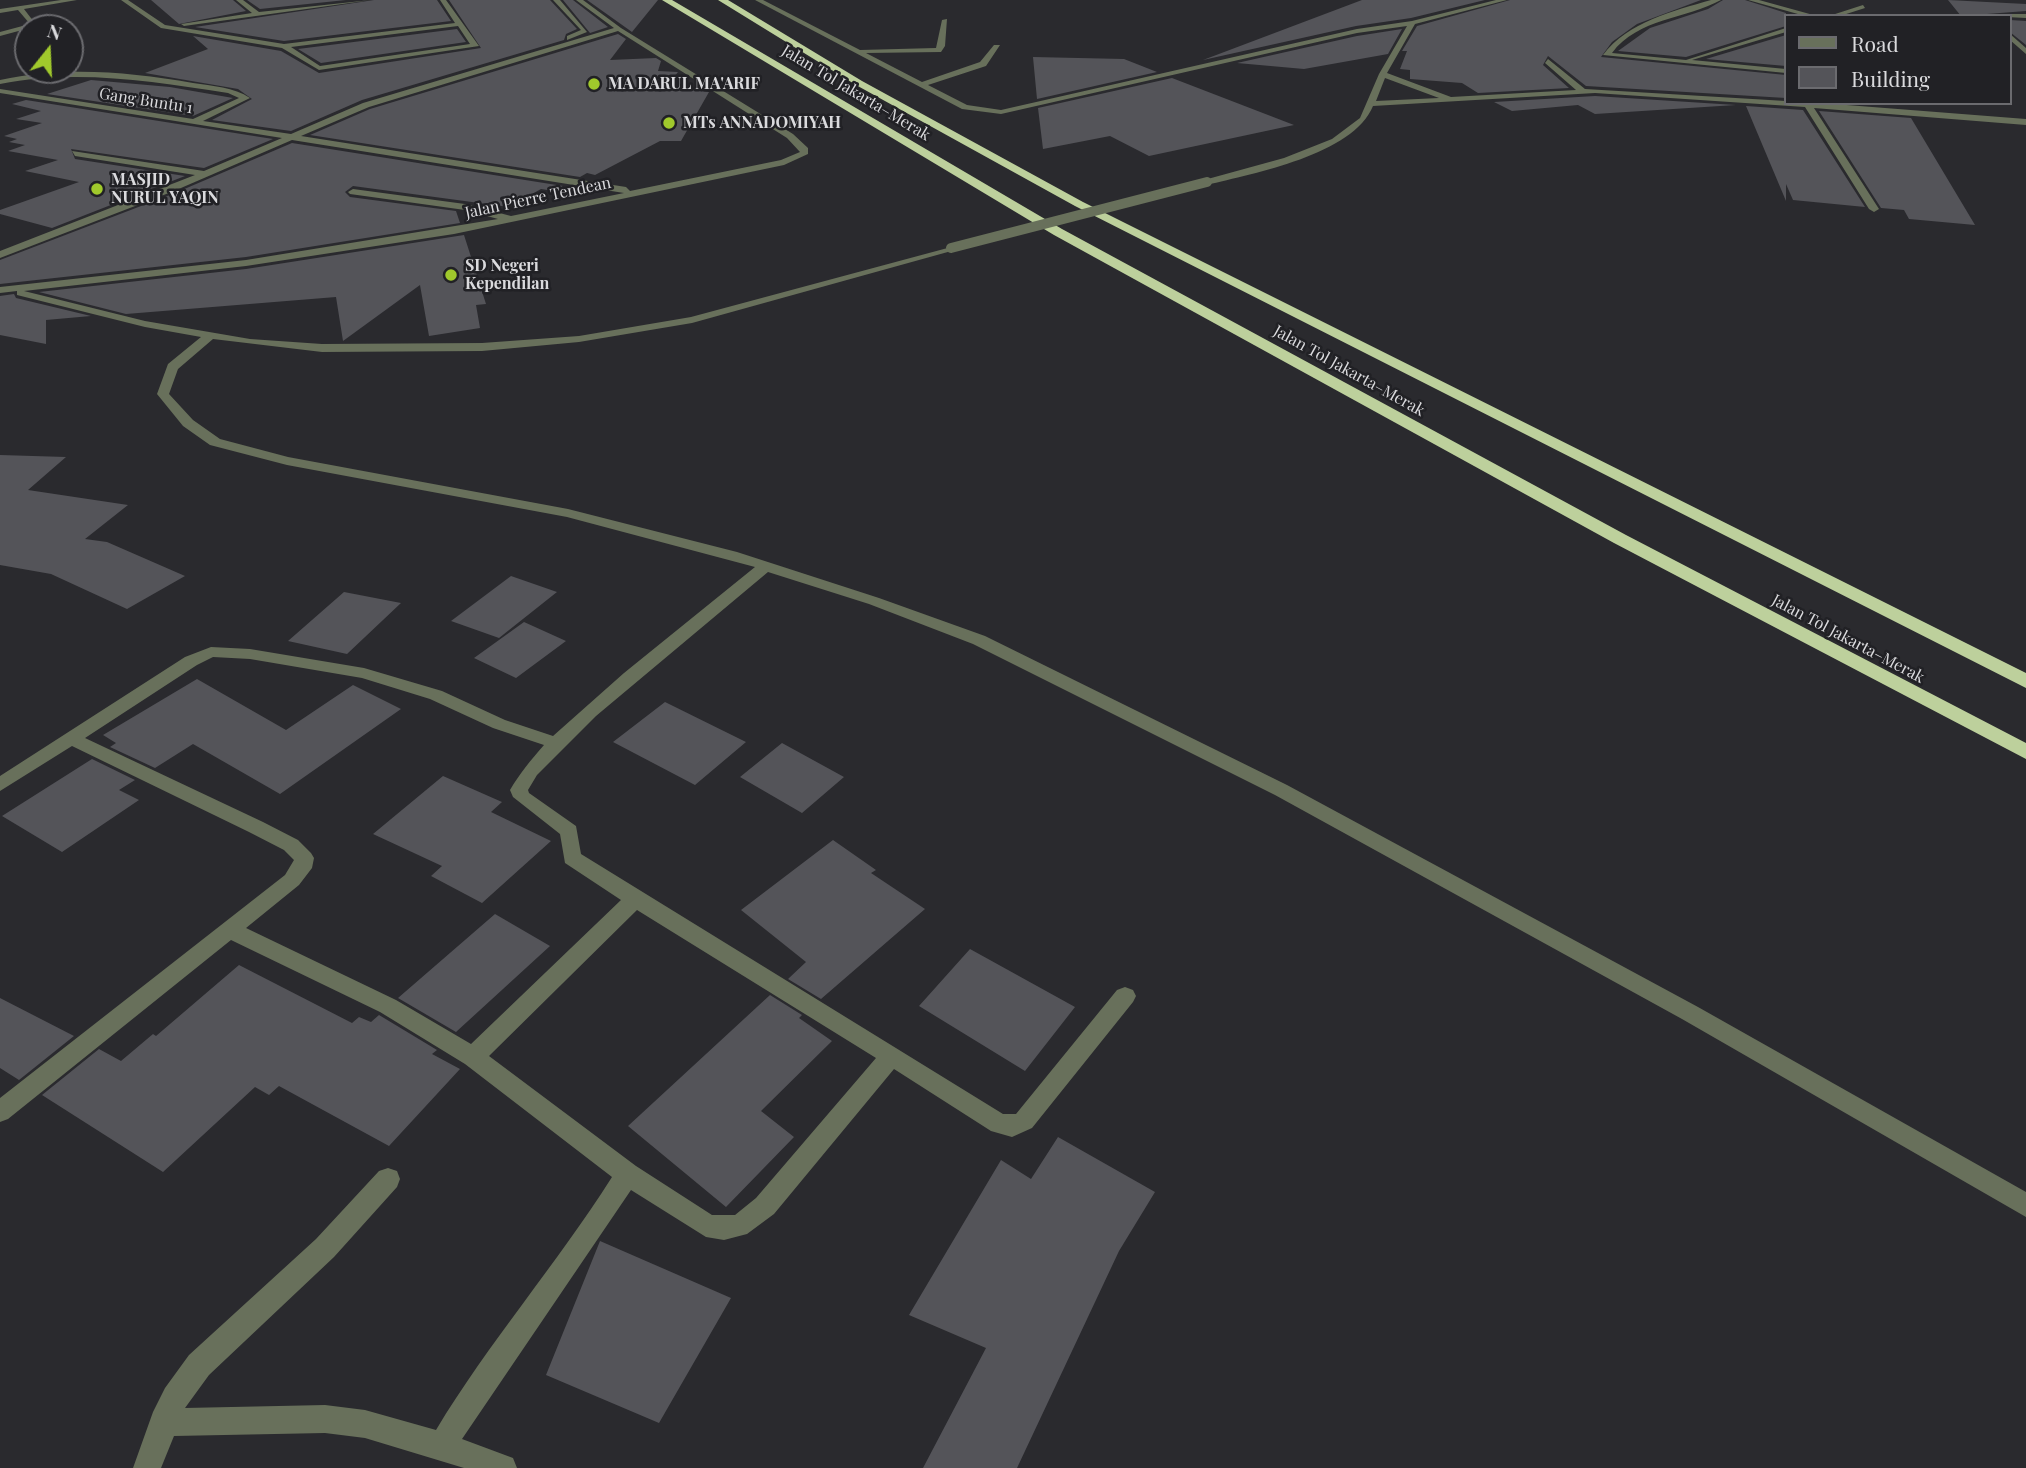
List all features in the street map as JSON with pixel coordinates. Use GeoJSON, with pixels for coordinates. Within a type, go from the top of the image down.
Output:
{"type":"FeatureCollection","features":[{"type":"Feature","properties":{"kind":"highway","name":"Jalan Tol Jakarta–Merak"},"geometry":{"type":"LineString","coordinates":[[666,0],[1058,232],[1620,539],[2026,752]]}},
{"type":"Feature","properties":{"kind":"highway","name":"Jalan Tol Jakarta–Merak"},"geometry":{"type":"LineString","coordinates":[[722,0],[859,83],[1079,204],[2026,681]]}},
{"type":"Feature","properties":{"kind":"street"},"geometry":{"type":"LineString","coordinates":[[0,9],[48,0]]}},
{"type":"Feature","properties":{"kind":"street"},"geometry":{"type":"LineString","coordinates":[[0,9],[74,0]]}},
{"type":"Feature","properties":{"kind":"street"},"geometry":{"type":"LineString","coordinates":[[124,0],[163,27],[284,46],[460,24]]}},
{"type":"Feature","properties":{"kind":"street"},"geometry":{"type":"LineString","coordinates":[[239,0],[259,15]]}},
{"type":"Feature","properties":{"kind":"street"},"geometry":{"type":"LineString","coordinates":[[163,27],[368,0]]}},
{"type":"Feature","properties":{"kind":"street"},"geometry":{"type":"LineString","coordinates":[[284,46],[319,68],[475,47],[443,0]]}},
{"type":"Feature","properties":{"kind":"street"},"geometry":{"type":"LineString","coordinates":[[529,46],[584,34],[585,31],[556,0]]}},
{"type":"Feature","properties":{"kind":"street","name":"Jalan Pierre Tendean"},"geometry":{"type":"LineString","coordinates":[[4,289],[246,263],[454,231],[794,159],[806,150],[790,136],[620,29],[579,0]]}},
{"type":"Feature","properties":{"kind":"street"},"geometry":{"type":"LineString","coordinates":[[758,0],[922,84],[979,110],[1018,110],[1357,31],[1412,23],[1504,0]]}},
{"type":"Feature","properties":{"kind":"street"},"geometry":{"type":"LineString","coordinates":[[1718,0],[1659,17],[1607,52],[1615,57],[1784,71]]}},
{"type":"Feature","properties":{"kind":"street"},"geometry":{"type":"LineString","coordinates":[[1751,0],[1806,14]]}},
{"type":"Feature","properties":{"kind":"street"},"geometry":{"type":"LineString","coordinates":[[1838,14],[1863,6]]}},
{"type":"Feature","properties":{"kind":"street"},"geometry":{"type":"LineString","coordinates":[[0,34],[35,25],[19,8]]}},
{"type":"Feature","properties":{"kind":"street"},"geometry":{"type":"LineString","coordinates":[[358,16],[365,36]]}},
{"type":"Feature","properties":{"kind":"street"},"geometry":{"type":"LineString","coordinates":[[856,51],[938,50],[941,47],[945,20]]}},
{"type":"Feature","properties":{"kind":"street"},"geometry":{"type":"LineString","coordinates":[[4,289],[145,324],[322,348],[482,347],[579,339],[692,320],[951,248],[1287,160],[1335,141],[1364,119],[1382,74],[1412,23]]}},
{"type":"Feature","properties":{"kind":"street"},"geometry":{"type":"LineString","coordinates":[[350,27],[360,26]]}},
{"type":"Feature","properties":{"kind":"street"},"geometry":{"type":"LineString","coordinates":[[0,255],[410,90],[620,29]]}},
{"type":"Feature","properties":{"kind":"street"},"geometry":{"type":"LineString","coordinates":[[1676,62],[1784,31]]}},
{"type":"Feature","properties":{"kind":"street"},"geometry":{"type":"LineString","coordinates":[[247,40],[288,35]]}},
{"type":"Feature","properties":{"kind":"street"},"geometry":{"type":"LineString","coordinates":[[2012,38],[2026,52]]}},
{"type":"Feature","properties":{"kind":"street"},"geometry":{"type":"LineString","coordinates":[[922,84],[983,64],[997,47]]}},
{"type":"Feature","properties":{"kind":"street"},"geometry":{"type":"LineString","coordinates":[[1548,61],[1582,91]]}},
{"type":"Feature","properties":{"kind":"street"},"geometry":{"type":"LineString","coordinates":[[0,82],[48,73],[113,73],[230,91],[246,98],[191,123]]}},
{"type":"Feature","properties":{"kind":"street"},"geometry":{"type":"LineString","coordinates":[[1382,74],[1458,101]]}},
{"type":"Feature","properties":{"kind":"street","name":"Gang Buntu 1"},"geometry":{"type":"LineString","coordinates":[[0,91],[638,192]]}},
{"type":"Feature","properties":{"kind":"street"},"geometry":{"type":"LineString","coordinates":[[1370,104],[1458,101],[1582,91],[1784,103]]}},
{"type":"Feature","properties":{"kind":"street"},"geometry":{"type":"LineString","coordinates":[[1809,105],[1874,209]]}},
{"type":"Feature","properties":{"kind":"street"},"geometry":{"type":"LineString","coordinates":[[1820,105],[2022,123]]}},
{"type":"Feature","properties":{"kind":"street"},"geometry":{"type":"LineString","coordinates":[[75,153],[204,174]]}},
{"type":"Feature","properties":{"kind":"street"},"geometry":{"type":"LineString","coordinates":[[353,192],[465,207],[511,219]]}},
{"type":"Feature","properties":{"kind":"street"},"geometry":{"type":"LineString","coordinates":[[211,335],[172,368],[163,394],[188,423],[215,442],[287,461],[568,513],[766,566],[979,640],[1281,790],[1702,1020],[2026,1205]]}},
{"type":"Feature","properties":{"kind":"street"},"geometry":{"type":"LineString","coordinates":[[766,566],[556,743],[524,778],[519,790],[522,797],[569,831],[569,850],[579,865],[999,1124],[1012,1126],[1024,1121],[1125,996]]}},
{"type":"Feature","properties":{"kind":"street"},"geometry":{"type":"LineString","coordinates":[[0,786],[191,661],[211,652],[303,662],[400,682],[499,724],[556,743]]}},
{"type":"Feature","properties":{"kind":"street"},"geometry":{"type":"LineString","coordinates":[[0,1112],[292,880],[302,868],[304,858],[290,845],[256,827],[72,739]]}},
{"type":"Feature","properties":{"kind":"street"},"geometry":{"type":"LineString","coordinates":[[472,1057],[635,899]]}},
{"type":"Feature","properties":{"kind":"street"},"geometry":{"type":"LineString","coordinates":[[228,929],[388,1006],[472,1057],[628,1174],[706,1225],[718,1229],[740,1226],[765,1206],[891,1056]]}},
{"type":"Feature","properties":{"kind":"street"},"geometry":{"type":"LineString","coordinates":[[442,1446],[508,1343],[610,1203],[628,1174]]}},
{"type":"Feature","properties":{"kind":"street"},"geometry":{"type":"LineString","coordinates":[[147,1468],[163,1422],[175,1398],[200,1365],[325,1248],[388,1179]]}},
{"type":"Feature","properties":{"kind":"street"},"geometry":{"type":"LineString","coordinates":[[163,1422],[325,1419],[365,1424],[442,1446],[503,1468]]}},
{"type":"Feature","properties":{"kind":"building"},"geometry":{"type":"Polygon","coordinates":[[[151,0],[233,0],[246,11],[179,24],[151,0]]]}},
{"type":"Feature","properties":{"kind":"building"},"geometry":{"type":"Polygon","coordinates":[[[247,0],[346,0],[260,9],[247,0]]]}},
{"type":"Feature","properties":{"kind":"building"},"geometry":{"type":"Polygon","coordinates":[[[374,0],[437,0],[451,21],[284,41],[195,27],[374,0]]]}},
{"type":"Feature","properties":{"kind":"building"},"geometry":{"type":"Polygon","coordinates":[[[449,0],[550,0],[577,29],[566,34],[564,40],[362,100],[291,131],[212,120],[252,99],[238,89],[145,73],[208,49],[193,36],[281,51],[319,73],[481,48],[449,0]]]}},
{"type":"Feature","properties":{"kind":"building"},"geometry":{"type":"Polygon","coordinates":[[[563,0],[573,0],[608,27],[590,33],[563,0]]]}},
{"type":"Feature","properties":{"kind":"building"},"geometry":{"type":"Polygon","coordinates":[[[587,0],[658,0],[632,32],[587,0]]]}},
{"type":"Feature","properties":{"kind":"building"},"geometry":{"type":"Polygon","coordinates":[[[1362,0],[1485,0],[1411,18],[1356,26],[1203,60],[1362,0]]]}},
{"type":"Feature","properties":{"kind":"building"},"geometry":{"type":"Polygon","coordinates":[[[1510,0],[1701,0],[1637,24],[1612,42],[1601,57],[1784,75],[1784,98],[1586,86],[1548,56],[1543,65],[1569,88],[1478,93],[1462,83],[1410,79],[1410,70],[1400,69],[1407,51],[1402,51],[1417,26],[1510,0]]]}},
{"type":"Feature","properties":{"kind":"building"},"geometry":{"type":"Polygon","coordinates":[[[1723,0],[1745,0],[1786,14],[1784,27],[1686,57],[1618,51],[1650,28],[1708,9],[1723,0]]]}},
{"type":"Feature","properties":{"kind":"building"},"geometry":{"type":"Polygon","coordinates":[[[1948,0],[2026,4],[2026,11],[1959,14],[1948,0]]]}},
{"type":"Feature","properties":{"kind":"building"},"geometry":{"type":"Polygon","coordinates":[[[2012,20],[2026,21],[2026,45],[2012,34],[2012,20]]]}},
{"type":"Feature","properties":{"kind":"building"},"geometry":{"type":"Polygon","coordinates":[[[457,29],[466,42],[321,63],[298,49],[457,29]]]}},
{"type":"Feature","properties":{"kind":"building"},"geometry":{"type":"Polygon","coordinates":[[[1402,29],[1388,54],[1304,69],[1237,63],[1357,36],[1402,29]]]}},
{"type":"Feature","properties":{"kind":"building"},"geometry":{"type":"Polygon","coordinates":[[[618,34],[626,39],[610,60],[656,58],[661,61],[658,71],[678,72],[666,87],[709,92],[681,141],[660,141],[595,175],[587,173],[580,177],[310,135],[370,109],[618,34]]]}},
{"type":"Feature","properties":{"kind":"building"},"geometry":{"type":"Polygon","coordinates":[[[1784,36],[1784,66],[1706,59],[1784,36]]]}},
{"type":"Feature","properties":{"kind":"building"},"geometry":{"type":"Polygon","coordinates":[[[1033,57],[1124,59],[1157,72],[1037,99],[1033,57]]]}},
{"type":"Feature","properties":{"kind":"building"},"geometry":{"type":"Polygon","coordinates":[[[1172,78],[1294,125],[1149,156],[1110,136],[1043,149],[1038,108],[1172,78]]]}},
{"type":"Feature","properties":{"kind":"building"},"geometry":{"type":"Polygon","coordinates":[[[91,80],[170,87],[233,98],[193,116],[47,94],[91,80]]]}},
{"type":"Feature","properties":{"kind":"building"},"geometry":{"type":"Polygon","coordinates":[[[1595,96],[1736,105],[1595,114],[1578,105],[1512,111],[1494,102],[1595,96]]]}},
{"type":"Feature","properties":{"kind":"building"},"geometry":{"type":"Polygon","coordinates":[[[26,100],[273,139],[204,168],[71,149],[75,159],[185,176],[52,228],[0,214],[0,210],[79,182],[25,171],[58,160],[8,151],[25,145],[9,142],[17,139],[4,136],[42,123],[16,119],[41,111],[12,104],[26,100]]]}},
{"type":"Feature","properties":{"kind":"building"},"geometry":{"type":"Polygon","coordinates":[[[1746,106],[1803,110],[1865,207],[1793,200],[1786,184],[1786,201],[1746,106]]]}},
{"type":"Feature","properties":{"kind":"building"},"geometry":{"type":"Polygon","coordinates":[[[1819,111],[1911,118],[1975,225],[1909,219],[1904,210],[1881,208],[1819,111]]]}},
{"type":"Feature","properties":{"kind":"building"},"geometry":{"type":"Polygon","coordinates":[[[292,143],[563,186],[554,191],[541,189],[509,207],[353,186],[345,192],[350,197],[456,211],[460,223],[246,257],[0,284],[0,260],[175,193],[292,143]]]}},
{"type":"Feature","properties":{"kind":"building"},"geometry":{"type":"Polygon","coordinates":[[[464,235],[486,304],[476,305],[480,328],[429,336],[420,285],[343,341],[336,297],[126,314],[39,292],[246,269],[464,235]]]}},
{"type":"Feature","properties":{"kind":"building"},"geometry":{"type":"Polygon","coordinates":[[[14,294],[16,298],[91,316],[46,320],[46,344],[0,335],[0,296],[14,294]]]}},
{"type":"Feature","properties":{"kind":"building"},"geometry":{"type":"Polygon","coordinates":[[[0,455],[66,457],[28,490],[128,505],[85,539],[107,542],[185,576],[127,609],[51,574],[0,565],[0,455]]]}},
{"type":"Feature","properties":{"kind":"building"},"geometry":{"type":"Polygon","coordinates":[[[511,576],[557,592],[499,638],[451,621],[511,576]]]}},
{"type":"Feature","properties":{"kind":"building"},"geometry":{"type":"Polygon","coordinates":[[[344,592],[401,603],[347,654],[288,641],[344,592]]]}},
{"type":"Feature","properties":{"kind":"building"},"geometry":{"type":"Polygon","coordinates":[[[524,622],[566,641],[516,678],[474,658],[524,622]]]}},
{"type":"Feature","properties":{"kind":"building"},"geometry":{"type":"Polygon","coordinates":[[[197,679],[286,730],[353,685],[401,709],[280,794],[193,744],[155,768],[110,747],[116,743],[103,735],[197,679]]]}},
{"type":"Feature","properties":{"kind":"building"},"geometry":{"type":"Polygon","coordinates":[[[665,702],[746,742],[695,785],[613,742],[665,702]]]}},
{"type":"Feature","properties":{"kind":"building"},"geometry":{"type":"Polygon","coordinates":[[[782,743],[844,777],[802,813],[740,777],[782,743]]]}},
{"type":"Feature","properties":{"kind":"building"},"geometry":{"type":"Polygon","coordinates":[[[92,759],[135,780],[119,790],[139,800],[62,852],[2,816],[92,759]]]}},
{"type":"Feature","properties":{"kind":"building"},"geometry":{"type":"Polygon","coordinates":[[[443,776],[502,802],[491,812],[551,841],[482,903],[431,876],[442,866],[373,834],[443,776]]]}},
{"type":"Feature","properties":{"kind":"building"},"geometry":{"type":"Polygon","coordinates":[[[833,840],[876,870],[871,873],[925,909],[821,999],[788,979],[806,962],[741,910],[833,840]]]}},
{"type":"Feature","properties":{"kind":"building"},"geometry":{"type":"Polygon","coordinates":[[[495,914],[550,946],[456,1032],[398,998],[495,914]]]}},
{"type":"Feature","properties":{"kind":"building"},"geometry":{"type":"Polygon","coordinates":[[[970,949],[1075,1007],[1025,1071],[919,1006],[970,949]]]}},
{"type":"Feature","properties":{"kind":"building"},"geometry":{"type":"Polygon","coordinates":[[[239,965],[352,1023],[359,1017],[371,1022],[379,1015],[437,1050],[432,1054],[460,1069],[389,1146],[279,1086],[269,1095],[255,1087],[163,1172],[42,1095],[99,1049],[121,1061],[153,1034],[156,1036],[239,965]]]}},
{"type":"Feature","properties":{"kind":"building"},"geometry":{"type":"Polygon","coordinates":[[[770,995],[802,1015],[799,1018],[832,1041],[761,1111],[794,1137],[726,1207],[628,1126],[770,995]]]}},
{"type":"Feature","properties":{"kind":"building"},"geometry":{"type":"Polygon","coordinates":[[[0,998],[74,1036],[19,1080],[0,1068],[0,998]]]}},
{"type":"Feature","properties":{"kind":"building"},"geometry":{"type":"Polygon","coordinates":[[[1058,1137],[1155,1192],[1119,1251],[1017,1468],[923,1468],[986,1348],[909,1315],[1001,1160],[1031,1179],[1058,1137]]]}},
{"type":"Feature","properties":{"kind":"building"},"geometry":{"type":"Polygon","coordinates":[[[600,1241],[731,1298],[659,1423],[546,1375],[600,1241]]]}},
{"type":"Feature","properties":{"kind":"place","name":"MA DARUL MA'ARIF"},"geometry":{"type":"Point","coordinates":[594,84]}},
{"type":"Feature","properties":{"kind":"place","name":"MTs ANNADOMIYAH"},"geometry":{"type":"Point","coordinates":[669,123]}},
{"type":"Feature","properties":{"kind":"place","name":"MASJID NURUL YAQIN"},"geometry":{"type":"Point","coordinates":[97,189]}},
{"type":"Feature","properties":{"kind":"place","name":"SD Negeri Kependilan"},"geometry":{"type":"Point","coordinates":[451,275]}}]}
